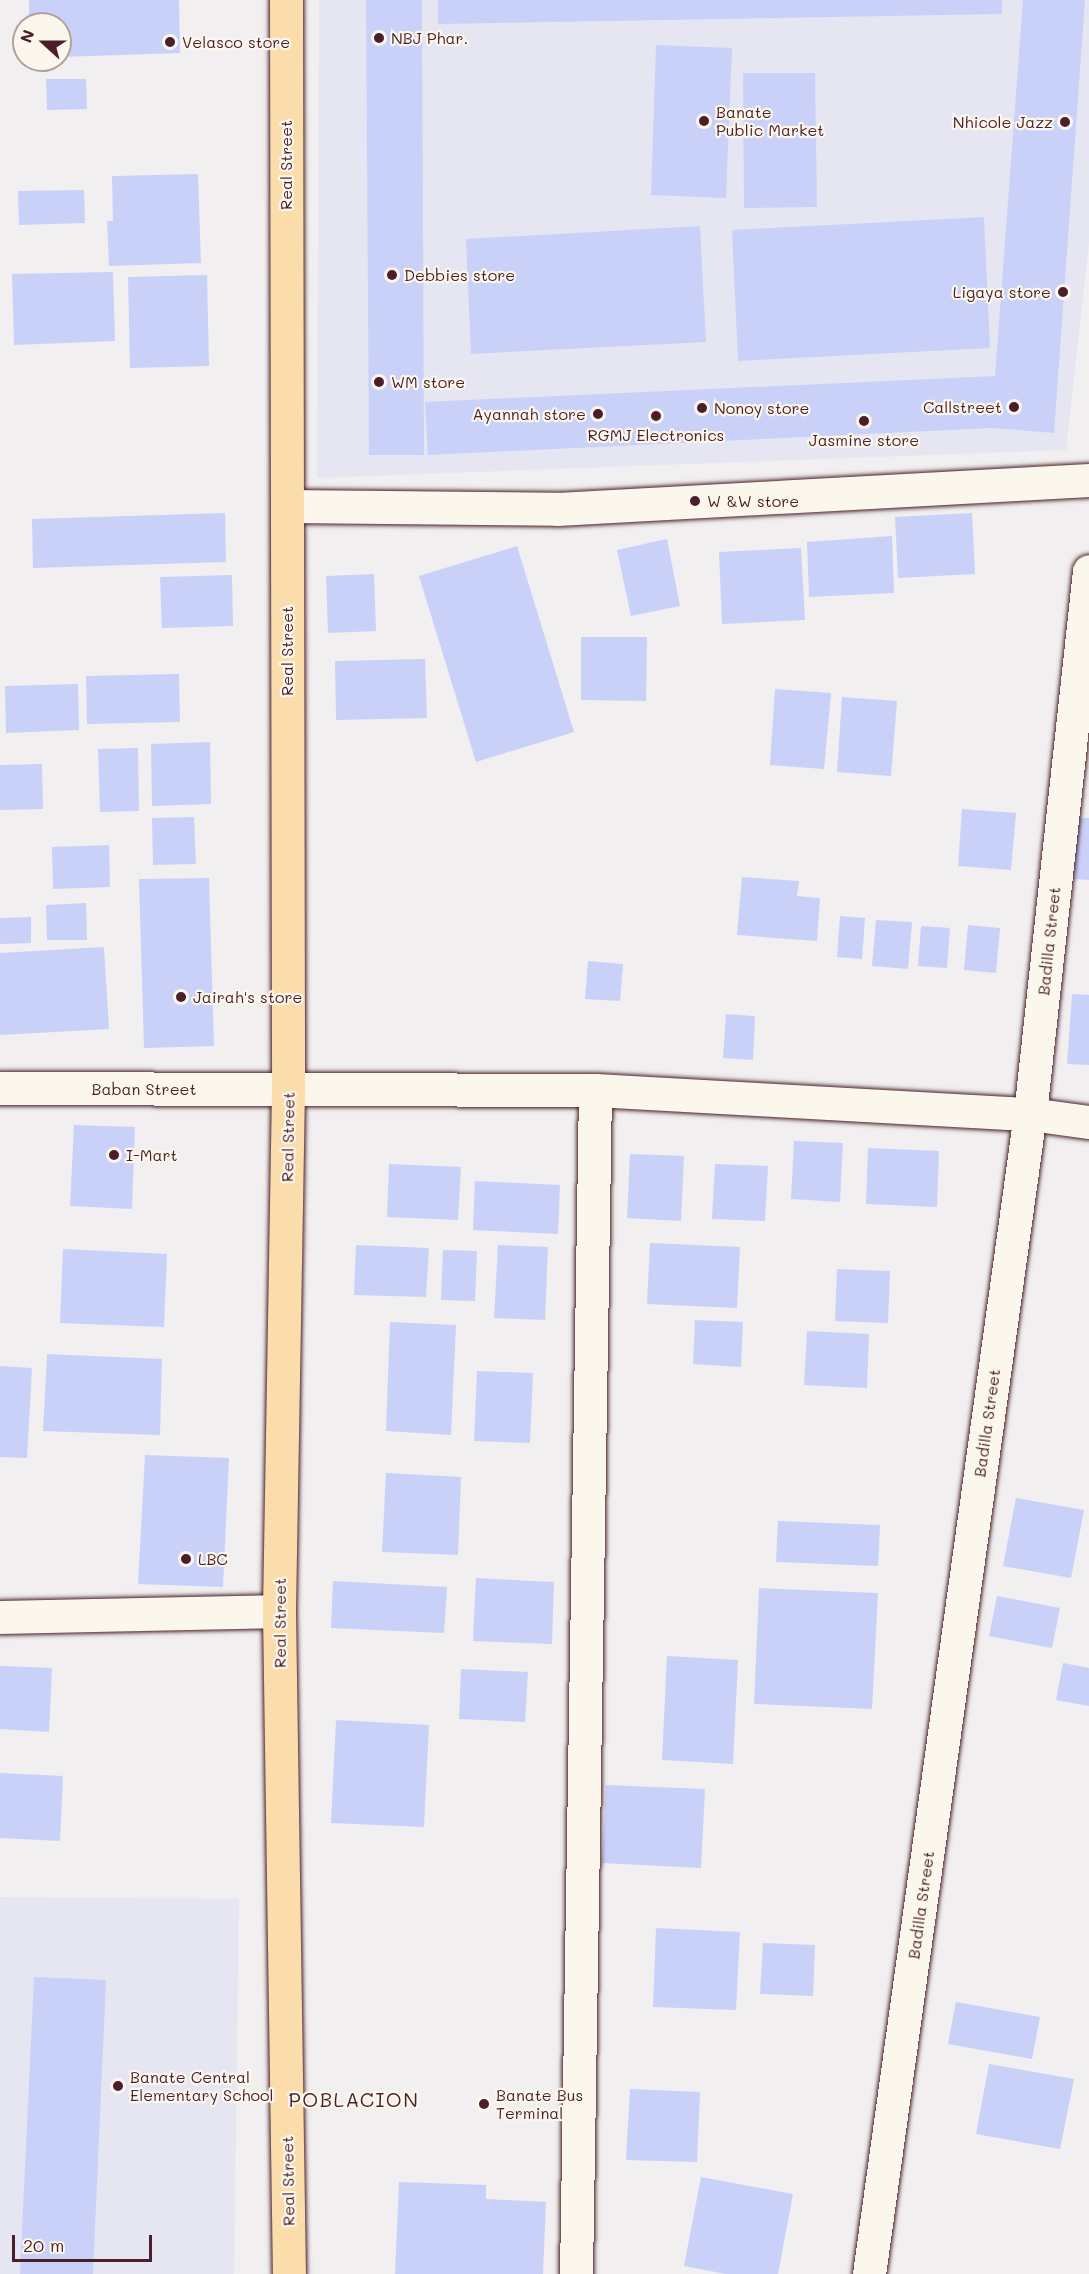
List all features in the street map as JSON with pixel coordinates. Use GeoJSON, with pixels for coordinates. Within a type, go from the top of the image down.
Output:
{"type":"FeatureCollection","features":[{"type":"Feature","properties":{"kind":"main road","name":"Real Street"},"geometry":{"type":"LineString","coordinates":[[286,0],[288,1089],[279,1611],[290,2274]]}},
{"type":"Feature","properties":{"kind":"street"},"geometry":{"type":"LineString","coordinates":[[287,506],[556,509],[1089,480]]}},
{"type":"Feature","properties":{"kind":"street","name":"Badilla Street"},"geometry":{"type":"LineString","coordinates":[[869,2274],[1030,1114],[1089,571]]}},
{"type":"Feature","properties":{"kind":"street","name":"Baban Street"},"geometry":{"type":"LineString","coordinates":[[0,1088],[595,1090],[1030,1114],[1089,1122]]}},
{"type":"Feature","properties":{"kind":"street"},"geometry":{"type":"LineString","coordinates":[[576,2274],[595,1090]]}},
{"type":"Feature","properties":{"kind":"street"},"geometry":{"type":"LineString","coordinates":[[0,1617],[279,1611]]}},
{"type":"Feature","properties":{"kind":"shaded area","name":"Banate Public Market"},"geometry":{"type":"Polygon","coordinates":[[[319,0],[1089,0],[1089,243],[1066,450],[317,478],[319,0]]]}},
{"type":"Feature","properties":{"kind":"shaded area","name":"Banate Central Elementary School"},"geometry":{"type":"Polygon","coordinates":[[[0,1897],[239,1899],[234,2274],[0,2274],[0,1897]]]}},
{"type":"Feature","properties":{"kind":"building"},"geometry":{"type":"Polygon","coordinates":[[[29,0],[179,0],[180,53],[72,57],[72,12],[29,12],[29,0]]]}},
{"type":"Feature","properties":{"kind":"building"},"geometry":{"type":"Polygon","coordinates":[[[366,0],[422,0],[424,455],[369,455],[366,0]]]}},
{"type":"Feature","properties":{"kind":"building"},"geometry":{"type":"Polygon","coordinates":[[[438,0],[1002,0],[1002,14],[438,24],[438,0]]]}},
{"type":"Feature","properties":{"kind":"building"},"geometry":{"type":"Polygon","coordinates":[[[1023,0],[1085,0],[1054,433],[992,428],[428,455],[425,402],[995,376],[1023,0]]]}},
{"type":"Feature","properties":{"kind":"building"},"geometry":{"type":"Polygon","coordinates":[[[656,45],[732,48],[726,198],[651,195],[656,45]]]}},
{"type":"Feature","properties":{"kind":"building"},"geometry":{"type":"Polygon","coordinates":[[[743,73],[815,73],[817,207],[744,208],[743,73]]]}},
{"type":"Feature","properties":{"kind":"building"},"geometry":{"type":"Polygon","coordinates":[[[46,79],[86,79],[87,109],[47,110],[46,79]]]}},
{"type":"Feature","properties":{"kind":"building"},"geometry":{"type":"Polygon","coordinates":[[[198,174],[201,263],[109,266],[107,221],[113,221],[112,176],[198,174]]]}},
{"type":"Feature","properties":{"kind":"building"},"geometry":{"type":"Polygon","coordinates":[[[84,190],[85,223],[19,225],[18,191],[84,190]]]}},
{"type":"Feature","properties":{"kind":"building"},"geometry":{"type":"Polygon","coordinates":[[[984,217],[990,348],[738,361],[732,230],[984,217]]]}},
{"type":"Feature","properties":{"kind":"building"},"geometry":{"type":"Polygon","coordinates":[[[700,226],[706,342],[471,354],[466,239],[700,226]]]}},
{"type":"Feature","properties":{"kind":"building"},"geometry":{"type":"Polygon","coordinates":[[[113,272],[115,341],[14,345],[12,274],[113,272]]]}},
{"type":"Feature","properties":{"kind":"building"},"geometry":{"type":"Polygon","coordinates":[[[207,275],[209,366],[130,368],[128,277],[207,275]]]}},
{"type":"Feature","properties":{"kind":"building"},"geometry":{"type":"Polygon","coordinates":[[[225,513],[226,562],[33,568],[32,519],[225,513]]]}},
{"type":"Feature","properties":{"kind":"building"},"geometry":{"type":"Polygon","coordinates":[[[972,513],[975,574],[898,578],[895,517],[972,513]]]}},
{"type":"Feature","properties":{"kind":"building"},"geometry":{"type":"Polygon","coordinates":[[[892,536],[894,593],[809,597],[807,542],[892,536]]]}},
{"type":"Feature","properties":{"kind":"building"},"geometry":{"type":"Polygon","coordinates":[[[667,539],[680,606],[631,616],[617,550],[667,539]]]}},
{"type":"Feature","properties":{"kind":"building"},"geometry":{"type":"Polygon","coordinates":[[[517,546],[574,732],[476,762],[419,576],[517,546]]]}},
{"type":"Feature","properties":{"kind":"building"},"geometry":{"type":"Polygon","coordinates":[[[801,548],[805,620],[722,624],[719,552],[801,548]]]}},
{"type":"Feature","properties":{"kind":"building"},"geometry":{"type":"Polygon","coordinates":[[[374,574],[376,631],[328,633],[326,576],[374,574]]]}},
{"type":"Feature","properties":{"kind":"building"},"geometry":{"type":"Polygon","coordinates":[[[232,575],[233,626],[162,628],[160,577],[232,575]]]}},
{"type":"Feature","properties":{"kind":"building"},"geometry":{"type":"Polygon","coordinates":[[[581,637],[647,637],[646,701],[581,700],[581,637]]]}},
{"type":"Feature","properties":{"kind":"building"},"geometry":{"type":"Polygon","coordinates":[[[425,659],[427,718],[336,720],[335,661],[425,659]]]}},
{"type":"Feature","properties":{"kind":"building"},"geometry":{"type":"Polygon","coordinates":[[[179,674],[180,722],[87,724],[86,676],[179,674]]]}},
{"type":"Feature","properties":{"kind":"building"},"geometry":{"type":"Polygon","coordinates":[[[78,684],[79,730],[6,733],[5,686],[78,684]]]}},
{"type":"Feature","properties":{"kind":"building"},"geometry":{"type":"Polygon","coordinates":[[[775,689],[831,693],[824,769],[770,765],[775,689]]]}},
{"type":"Feature","properties":{"kind":"building"},"geometry":{"type":"Polygon","coordinates":[[[842,697],[897,701],[891,776],[837,772],[842,697]]]}},
{"type":"Feature","properties":{"kind":"building"},"geometry":{"type":"Polygon","coordinates":[[[210,742],[211,804],[152,806],[151,744],[210,742]]]}},
{"type":"Feature","properties":{"kind":"building"},"geometry":{"type":"Polygon","coordinates":[[[138,748],[139,811],[100,812],[98,749],[138,748]]]}},
{"type":"Feature","properties":{"kind":"building"},"geometry":{"type":"Polygon","coordinates":[[[42,764],[43,809],[0,810],[0,765],[42,764]]]}},
{"type":"Feature","properties":{"kind":"building"},"geometry":{"type":"Polygon","coordinates":[[[962,809],[1016,813],[1011,870],[958,866],[962,809]]]}},
{"type":"Feature","properties":{"kind":"building"},"geometry":{"type":"Polygon","coordinates":[[[194,817],[196,864],[153,865],[152,818],[194,817]]]}},
{"type":"Feature","properties":{"kind":"building"},"geometry":{"type":"Polygon","coordinates":[[[1078,818],[1089,818],[1089,880],[1073,879],[1078,818]]]}},
{"type":"Feature","properties":{"kind":"building"},"geometry":{"type":"Polygon","coordinates":[[[109,845],[110,887],[53,889],[52,847],[109,845]]]}},
{"type":"Feature","properties":{"kind":"building"},"geometry":{"type":"Polygon","coordinates":[[[742,877],[799,881],[797,896],[820,898],[817,941],[737,935],[742,877]]]}},
{"type":"Feature","properties":{"kind":"building"},"geometry":{"type":"Polygon","coordinates":[[[209,878],[214,1046],[144,1048],[139,879],[209,878]]]}},
{"type":"Feature","properties":{"kind":"building"},"geometry":{"type":"Polygon","coordinates":[[[86,903],[87,940],[47,940],[46,905],[86,903]]]}},
{"type":"Feature","properties":{"kind":"building"},"geometry":{"type":"Polygon","coordinates":[[[840,916],[865,918],[862,959],[837,957],[840,916]]]}},
{"type":"Feature","properties":{"kind":"building"},"geometry":{"type":"Polygon","coordinates":[[[31,917],[31,943],[0,944],[0,918],[31,917]]]}},
{"type":"Feature","properties":{"kind":"building"},"geometry":{"type":"Polygon","coordinates":[[[876,920],[912,922],[908,969],[872,966],[876,920]]]}},
{"type":"Feature","properties":{"kind":"building"},"geometry":{"type":"Polygon","coordinates":[[[968,925],[1000,928],[996,973],[964,970],[968,925]]]}},
{"type":"Feature","properties":{"kind":"building"},"geometry":{"type":"Polygon","coordinates":[[[921,926],[950,928],[947,968],[918,966],[921,926]]]}},
{"type":"Feature","properties":{"kind":"building"},"geometry":{"type":"Polygon","coordinates":[[[104,947],[109,1029],[0,1035],[0,953],[104,947]]]}},
{"type":"Feature","properties":{"kind":"building"},"geometry":{"type":"Polygon","coordinates":[[[588,961],[623,964],[620,1001],[585,999],[588,961]]]}},
{"type":"Feature","properties":{"kind":"building"},"geometry":{"type":"Polygon","coordinates":[[[1072,994],[1089,995],[1089,1065],[1067,1064],[1072,994]]]}},
{"type":"Feature","properties":{"kind":"building"},"geometry":{"type":"Polygon","coordinates":[[[726,1014],[755,1016],[753,1060],[723,1058],[726,1014]]]}},
{"type":"Feature","properties":{"kind":"building"},"geometry":{"type":"Polygon","coordinates":[[[74,1125],[135,1127],[132,1209],[70,1206],[74,1125]]]}},
{"type":"Feature","properties":{"kind":"building"},"geometry":{"type":"Polygon","coordinates":[[[794,1141],[843,1143],[840,1202],[791,1199],[794,1141]]]}},
{"type":"Feature","properties":{"kind":"building"},"geometry":{"type":"Polygon","coordinates":[[[868,1148],[939,1151],[937,1207],[866,1204],[868,1148]]]}},
{"type":"Feature","properties":{"kind":"building"},"geometry":{"type":"Polygon","coordinates":[[[630,1154],[684,1156],[681,1221],[627,1218],[630,1154]]]}},
{"type":"Feature","properties":{"kind":"building"},"geometry":{"type":"Polygon","coordinates":[[[389,1164],[461,1167],[458,1220],[387,1217],[389,1164]]]}},
{"type":"Feature","properties":{"kind":"building"},"geometry":{"type":"Polygon","coordinates":[[[715,1164],[768,1166],[765,1221],[712,1219],[715,1164]]]}},
{"type":"Feature","properties":{"kind":"building"},"geometry":{"type":"Polygon","coordinates":[[[475,1181],[560,1185],[558,1234],[473,1230],[475,1181]]]}},
{"type":"Feature","properties":{"kind":"building"},"geometry":{"type":"Polygon","coordinates":[[[650,1243],[740,1247],[737,1308],[647,1304],[650,1243]]]}},
{"type":"Feature","properties":{"kind":"building"},"geometry":{"type":"Polygon","coordinates":[[[356,1245],[429,1248],[426,1297],[354,1295],[356,1245]]]}},
{"type":"Feature","properties":{"kind":"building"},"geometry":{"type":"Polygon","coordinates":[[[498,1245],[548,1247],[545,1320],[494,1318],[498,1245]]]}},
{"type":"Feature","properties":{"kind":"building"},"geometry":{"type":"Polygon","coordinates":[[[63,1249],[167,1254],[164,1327],[60,1323],[63,1249]]]}},
{"type":"Feature","properties":{"kind":"building"},"geometry":{"type":"Polygon","coordinates":[[[443,1250],[477,1251],[475,1301],[441,1300],[443,1250]]]}},
{"type":"Feature","properties":{"kind":"building"},"geometry":{"type":"Polygon","coordinates":[[[837,1269],[890,1271],[888,1323],[835,1321],[837,1269]]]}},
{"type":"Feature","properties":{"kind":"building"},"geometry":{"type":"Polygon","coordinates":[[[695,1320],[743,1322],[741,1367],[693,1364],[695,1320]]]}},
{"type":"Feature","properties":{"kind":"building"},"geometry":{"type":"Polygon","coordinates":[[[390,1322],[456,1325],[451,1435],[386,1431],[390,1322]]]}},
{"type":"Feature","properties":{"kind":"building"},"geometry":{"type":"Polygon","coordinates":[[[807,1331],[869,1334],[867,1388],[804,1385],[807,1331]]]}},
{"type":"Feature","properties":{"kind":"building"},"geometry":{"type":"Polygon","coordinates":[[[47,1354],[162,1359],[160,1435],[43,1431],[47,1354]]]}},
{"type":"Feature","properties":{"kind":"building"},"geometry":{"type":"Polygon","coordinates":[[[0,1366],[32,1368],[27,1458],[0,1457],[0,1366]]]}},
{"type":"Feature","properties":{"kind":"building"},"geometry":{"type":"Polygon","coordinates":[[[477,1371],[533,1373],[530,1443],[474,1441],[477,1371]]]}},
{"type":"Feature","properties":{"kind":"building"},"geometry":{"type":"Polygon","coordinates":[[[145,1455],[229,1458],[223,1587],[138,1584],[145,1455]]]}},
{"type":"Feature","properties":{"kind":"building"},"geometry":{"type":"Polygon","coordinates":[[[386,1473],[461,1477],[458,1555],[382,1552],[386,1473]]]}},
{"type":"Feature","properties":{"kind":"building"},"geometry":{"type":"Polygon","coordinates":[[[1016,1498],[1084,1510],[1071,1578],[1003,1566],[1016,1498]]]}},
{"type":"Feature","properties":{"kind":"building"},"geometry":{"type":"Polygon","coordinates":[[[778,1521],[880,1525],[878,1566],[776,1562],[778,1521]]]}},
{"type":"Feature","properties":{"kind":"building"},"geometry":{"type":"Polygon","coordinates":[[[476,1578],[554,1582],[552,1644],[473,1641],[476,1578]]]}},
{"type":"Feature","properties":{"kind":"building"},"geometry":{"type":"Polygon","coordinates":[[[333,1581],[447,1587],[444,1633],[331,1628],[333,1581]]]}},
{"type":"Feature","properties":{"kind":"building"},"geometry":{"type":"Polygon","coordinates":[[[759,1588],[878,1593],[872,1709],[754,1704],[759,1588]]]}},
{"type":"Feature","properties":{"kind":"building"},"geometry":{"type":"Polygon","coordinates":[[[997,1596],[1060,1608],[1052,1648],[989,1636],[997,1596]]]}},
{"type":"Feature","properties":{"kind":"building"},"geometry":{"type":"Polygon","coordinates":[[[667,1656],[738,1660],[733,1764],[662,1760],[667,1656]]]}},
{"type":"Feature","properties":{"kind":"building"},"geometry":{"type":"Polygon","coordinates":[[[1063,1663],[1089,1668],[1089,1706],[1056,1700],[1063,1663]]]}},
{"type":"Feature","properties":{"kind":"building"},"geometry":{"type":"Polygon","coordinates":[[[0,1666],[52,1668],[49,1732],[0,1729],[0,1666]]]}},
{"type":"Feature","properties":{"kind":"building"},"geometry":{"type":"Polygon","coordinates":[[[461,1669],[528,1672],[525,1722],[459,1719],[461,1669]]]}},
{"type":"Feature","properties":{"kind":"building"},"geometry":{"type":"Polygon","coordinates":[[[336,1720],[429,1725],[424,1827],[331,1823],[336,1720]]]}},
{"type":"Feature","properties":{"kind":"building"},"geometry":{"type":"Polygon","coordinates":[[[0,1773],[63,1776],[60,1841],[0,1838],[0,1773]]]}},
{"type":"Feature","properties":{"kind":"building"},"geometry":{"type":"Polygon","coordinates":[[[606,1785],[705,1789],[701,1868],[602,1863],[606,1785]]]}},
{"type":"Feature","properties":{"kind":"building"},"geometry":{"type":"Polygon","coordinates":[[[656,1928],[740,1932],[736,2010],[653,2007],[656,1928]]]}},
{"type":"Feature","properties":{"kind":"building"},"geometry":{"type":"Polygon","coordinates":[[[763,1943],[815,1945],[813,1996],[760,1994],[763,1943]]]}},
{"type":"Feature","properties":{"kind":"building"},"geometry":{"type":"Polygon","coordinates":[[[34,1977],[106,1980],[93,2274],[20,2274],[34,1977]]]}},
{"type":"Feature","properties":{"kind":"building"},"geometry":{"type":"Polygon","coordinates":[[[956,2002],[1040,2017],[1032,2059],[948,2044],[956,2002]]]}},
{"type":"Feature","properties":{"kind":"building"},"geometry":{"type":"Polygon","coordinates":[[[989,2064],[1074,2079],[1060,2149],[976,2134],[989,2064]]]}},
{"type":"Feature","properties":{"kind":"building"},"geometry":{"type":"Polygon","coordinates":[[[630,2089],[700,2092],[697,2162],[626,2160],[630,2089]]]}},
{"type":"Feature","properties":{"kind":"building"},"geometry":{"type":"Polygon","coordinates":[[[701,2177],[793,2194],[778,2274],[726,2274],[684,2266],[701,2177]]]}},
{"type":"Feature","properties":{"kind":"building"},"geometry":{"type":"Polygon","coordinates":[[[399,2182],[486,2185],[486,2199],[546,2202],[543,2274],[395,2274],[399,2182]]]}},
{"type":"Feature","properties":{"kind":"place","name":"NBJ Phar."},"geometry":{"type":"Point","coordinates":[379,38]}},
{"type":"Feature","properties":{"kind":"place","name":"Velasco store"},"geometry":{"type":"Point","coordinates":[170,42]}},
{"type":"Feature","properties":{"kind":"place","name":"Banate Public Market"},"geometry":{"type":"Point","coordinates":[704,121]}},
{"type":"Feature","properties":{"kind":"place","name":"Nhicole Jazz"},"geometry":{"type":"Point","coordinates":[1065,122]}},
{"type":"Feature","properties":{"kind":"place","name":"Debbies store"},"geometry":{"type":"Point","coordinates":[392,275]}},
{"type":"Feature","properties":{"kind":"place","name":"Ligaya store"},"geometry":{"type":"Point","coordinates":[1063,292]}},
{"type":"Feature","properties":{"kind":"place","name":"WM store"},"geometry":{"type":"Point","coordinates":[379,382]}},
{"type":"Feature","properties":{"kind":"place","name":"Callstreet"},"geometry":{"type":"Point","coordinates":[1014,407]}},
{"type":"Feature","properties":{"kind":"place","name":"Nonoy store"},"geometry":{"type":"Point","coordinates":[702,408]}},
{"type":"Feature","properties":{"kind":"place","name":"Ayannah store"},"geometry":{"type":"Point","coordinates":[598,414]}},
{"type":"Feature","properties":{"kind":"place","name":"RGMJ Electronics"},"geometry":{"type":"Point","coordinates":[656,416]}},
{"type":"Feature","properties":{"kind":"place","name":"Jasmine store"},"geometry":{"type":"Point","coordinates":[864,421]}},
{"type":"Feature","properties":{"kind":"place","name":"W &W store"},"geometry":{"type":"Point","coordinates":[695,501]}},
{"type":"Feature","properties":{"kind":"place","name":"Jairah's store"},"geometry":{"type":"Point","coordinates":[181,997]}},
{"type":"Feature","properties":{"kind":"place","name":"I-Mart"},"geometry":{"type":"Point","coordinates":[114,1155]}},
{"type":"Feature","properties":{"kind":"place","name":"LBC"},"geometry":{"type":"Point","coordinates":[186,1559]}},
{"type":"Feature","properties":{"kind":"place","name":"Banate Central Elementary School"},"geometry":{"type":"Point","coordinates":[118,2086]}},
{"type":"Feature","properties":{"kind":"place","name":"Banate Bus Terminal"},"geometry":{"type":"Point","coordinates":[484,2104]}},
{"type":"Feature","properties":{"kind":"district","name":"POBLACION"},"geometry":{"type":"Point","coordinates":[354,2099]}}]}
